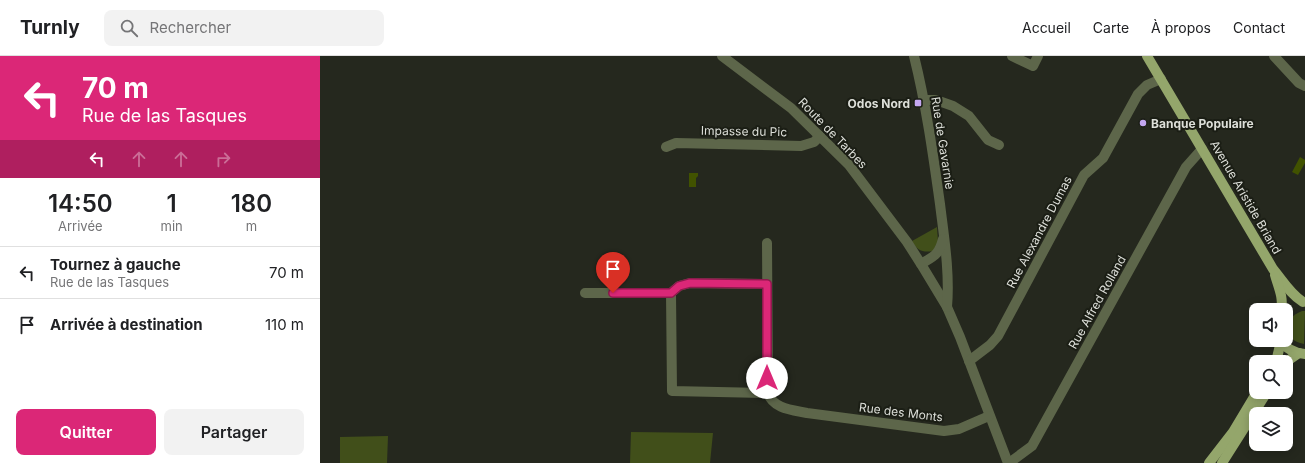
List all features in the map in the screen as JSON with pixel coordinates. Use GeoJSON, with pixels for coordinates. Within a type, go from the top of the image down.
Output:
{"type":"FeatureCollection","features":[{"type":"Feature","properties":{"kind":"main road","name":"Avenue Aristide Briand"},"geometry":{"type":"LineString","coordinates":[[1147,56],[1273,269],[1294,297],[1304,302]]}},
{"type":"Feature","properties":{"kind":"main road","name":"Avenue Aristide Briand"},"geometry":{"type":"LineString","coordinates":[[1273,269],[1283,303]]}},
{"type":"Feature","properties":{"kind":"main road"},"geometry":{"type":"LineString","coordinates":[[1293,304],[1304,302]]}},
{"type":"Feature","properties":{"kind":"main road"},"geometry":{"type":"LineString","coordinates":[[1285,347],[1302,354]]}},
{"type":"Feature","properties":{"kind":"main road"},"geometry":{"type":"LineString","coordinates":[[1293,358],[1302,354]]}},
{"type":"Feature","properties":{"kind":"main road"},"geometry":{"type":"LineString","coordinates":[[1209,463],[1233,432],[1253,399]]}},
{"type":"Feature","properties":{"kind":"main road"},"geometry":{"type":"LineString","coordinates":[[1222,463],[1263,399]]}},
{"type":"Feature","properties":{"kind":"street","name":"Route de Tarbes"},"geometry":{"type":"LineString","coordinates":[[722,56],[791,108],[849,165],[895,226],[921,264],[947,307]]}},
{"type":"Feature","properties":{"kind":"street","name":"Rue de Gavarnie"},"geometry":{"type":"LineString","coordinates":[[914,56],[934,162],[944,236],[948,293],[947,307]]}},
{"type":"Feature","properties":{"kind":"street"},"geometry":{"type":"LineString","coordinates":[[1012,56],[1033,66],[1038,56]]}},
{"type":"Feature","properties":{"kind":"street"},"geometry":{"type":"LineString","coordinates":[[1274,56],[1299,83],[1305,86]]}},
{"type":"Feature","properties":{"kind":"street","name":"Rue Alexandre Dumas"},"geometry":{"type":"LineString","coordinates":[[969,361],[990,345],[998,336],[1084,175],[1103,158],[1138,94],[1147,85],[1161,79]]}},
{"type":"Feature","properties":{"kind":"street"},"geometry":{"type":"LineString","coordinates":[[923,100],[936,100],[953,106],[968,116],[988,140],[999,145]]}},
{"type":"Feature","properties":{"kind":"street","name":"Impasse du Pic"},"geometry":{"type":"LineString","coordinates":[[666,147],[676,143],[801,146],[814,142],[820,136]]}},
{"type":"Feature","properties":{"kind":"street","name":"Rue Alfred Rolland"},"geometry":{"type":"LineString","coordinates":[[1009,463],[1032,446],[1186,167],[1202,149]]}},
{"type":"Feature","properties":{"kind":"street","name":"Rue de Gavarnie"},"geometry":{"type":"LineString","coordinates":[[921,264],[936,256],[944,236]]}},
{"type":"Feature","properties":{"kind":"street"},"geometry":{"type":"LineString","coordinates":[[671,293],[672,391],[768,393],[766,243]]}},
{"type":"Feature","properties":{"kind":"street"},"geometry":{"type":"LineString","coordinates":[[927,274],[941,272],[946,265]]}},
{"type":"Feature","properties":{"kind":"street"},"geometry":{"type":"LineString","coordinates":[[585,292],[671,293],[679,286],[690,283],[767,284]]}},
{"type":"Feature","properties":{"kind":"street"},"geometry":{"type":"LineString","coordinates":[[947,307],[989,416],[1009,463]]}},
{"type":"Feature","properties":{"kind":"street","name":"Rue des Monts"},"geometry":{"type":"LineString","coordinates":[[768,393],[769,399],[786,409],[944,431],[959,429],[989,416]]}},
{"type":"Feature","properties":{"kind":"shaded area"},"geometry":{"type":"Polygon","coordinates":[[[1300,157],[1305,160],[1305,163],[1298,175],[1292,172],[1300,157]]]}},
{"type":"Feature","properties":{"kind":"shaded area"},"geometry":{"type":"Polygon","coordinates":[[[689,173],[698,173],[696,178],[696,187],[689,187],[689,173]]]}},
{"type":"Feature","properties":{"kind":"shaded area"},"geometry":{"type":"Polygon","coordinates":[[[937,227],[938,242],[933,251],[926,252],[918,249],[912,241],[937,227]]]}},
{"type":"Feature","properties":{"kind":"shaded area"},"geometry":{"type":"Polygon","coordinates":[[[1305,311],[1304,344],[1293,339],[1293,317],[1305,311]]]}},
{"type":"Feature","properties":{"kind":"shaded area"},"geometry":{"type":"Polygon","coordinates":[[[631,432],[713,433],[710,463],[630,463],[631,432]]]}},
{"type":"Feature","properties":{"kind":"shaded area"},"geometry":{"type":"Polygon","coordinates":[[[388,436],[387,463],[340,463],[340,437],[388,436]]]}},
{"type":"Feature","properties":{"kind":"place","name":"Odos Nord"},"geometry":{"type":"Point","coordinates":[918,103]}},
{"type":"Feature","properties":{"kind":"place","name":"Banque Populaire"},"geometry":{"type":"Point","coordinates":[1143,123]}},
{"type":"Feature","properties":{"kind":"route"},"geometry":{"type":"LineString","coordinates":[[613,293],[671,293],[679,286],[690,283],[767,284],[767,378]]}}]}
